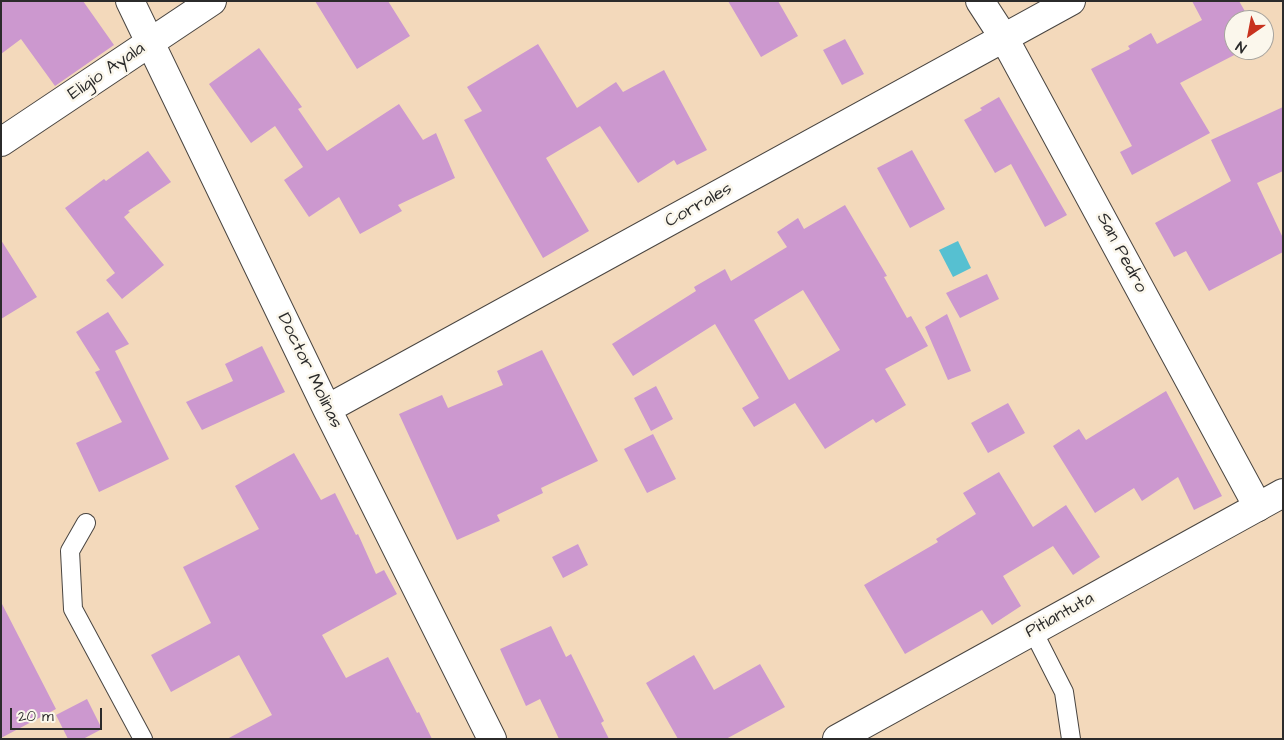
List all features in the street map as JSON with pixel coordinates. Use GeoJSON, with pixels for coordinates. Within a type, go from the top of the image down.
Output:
{"type":"FeatureCollection","features":[{"type":"Feature","properties":{"kind":"street","name":"Doctor Molinas"},"geometry":{"type":"LineString","coordinates":[[130,1],[327,410],[492,739]]}},
{"type":"Feature","properties":{"kind":"street","name":"Eligio Ayala"},"geometry":{"type":"LineString","coordinates":[[1,142],[212,1]]}},
{"type":"Feature","properties":{"kind":"street","name":"San Pedro"},"geometry":{"type":"LineString","coordinates":[[980,1],[1004,38],[1258,507]]}},
{"type":"Feature","properties":{"kind":"street","name":"Corrales"},"geometry":{"type":"LineString","coordinates":[[327,410],[1071,1]]}},
{"type":"Feature","properties":{"kind":"street","name":"Pitiantuta"},"geometry":{"type":"LineString","coordinates":[[837,739],[1283,494]]}},
{"type":"Feature","properties":{"kind":"lane"},"geometry":{"type":"LineString","coordinates":[[86,523],[70,551],[73,609],[143,739]]}},
{"type":"Feature","properties":{"kind":"lane"},"geometry":{"type":"LineString","coordinates":[[1033,631],[1064,692],[1072,739]]}},
{"type":"Feature","properties":{"kind":"water"},"geometry":{"type":"Polygon","coordinates":[[[958,241],[971,268],[953,277],[939,250],[958,241]]]}},
{"type":"Feature","properties":{"kind":"building"},"geometry":{"type":"Polygon","coordinates":[[[1,1],[83,1],[114,45],[55,86],[21,39],[1,54],[1,1]]]}},
{"type":"Feature","properties":{"kind":"building"},"geometry":{"type":"Polygon","coordinates":[[[315,1],[388,1],[410,36],[357,69],[315,1]]]}},
{"type":"Feature","properties":{"kind":"building"},"geometry":{"type":"Polygon","coordinates":[[[728,1],[778,1],[798,36],[761,57],[728,1]]]}},
{"type":"Feature","properties":{"kind":"building"},"geometry":{"type":"Polygon","coordinates":[[[1192,1],[1239,1],[1244,10],[1224,10],[1225,60],[1180,83],[1210,133],[1132,175],[1120,152],[1132,146],[1091,69],[1130,49],[1128,46],[1151,33],[1157,44],[1202,20],[1192,1]]]}},
{"type":"Feature","properties":{"kind":"building"},"geometry":{"type":"Polygon","coordinates":[[[845,39],[864,74],[842,85],[823,50],[845,39]]]}},
{"type":"Feature","properties":{"kind":"building"},"geometry":{"type":"Polygon","coordinates":[[[538,44],[577,108],[616,82],[623,92],[664,70],[707,150],[677,165],[674,160],[638,183],[600,126],[546,158],[589,231],[543,258],[464,120],[482,111],[467,87],[538,44]]]}},
{"type":"Feature","properties":{"kind":"building"},"geometry":{"type":"Polygon","coordinates":[[[259,48],[302,107],[298,109],[327,151],[399,104],[423,140],[436,133],[455,178],[398,205],[402,211],[360,234],[339,197],[309,217],[284,180],[303,167],[275,126],[251,143],[209,84],[259,48]]]}},
{"type":"Feature","properties":{"kind":"building"},"geometry":{"type":"Polygon","coordinates":[[[999,97],[1067,215],[1045,227],[1011,164],[995,173],[964,120],[982,110],[980,108],[999,97]]]}},
{"type":"Feature","properties":{"kind":"building"},"geometry":{"type":"Polygon","coordinates":[[[1283,107],[1283,171],[1257,183],[1283,238],[1283,252],[1209,291],[1186,251],[1174,257],[1155,223],[1231,181],[1211,140],[1283,107]]]}},
{"type":"Feature","properties":{"kind":"building"},"geometry":{"type":"Polygon","coordinates":[[[912,150],[945,209],[910,228],[877,168],[912,150]]]}},
{"type":"Feature","properties":{"kind":"building"},"geometry":{"type":"Polygon","coordinates":[[[148,151],[171,182],[128,211],[130,212],[124,217],[164,265],[122,299],[106,280],[115,273],[65,208],[104,179],[106,181],[148,151]]]}},
{"type":"Feature","properties":{"kind":"building"},"geometry":{"type":"Polygon","coordinates":[[[845,205],[887,276],[884,277],[907,318],[911,316],[928,346],[885,369],[906,405],[876,423],[873,419],[825,449],[795,403],[754,427],[742,408],[759,398],[715,324],[633,376],[612,344],[696,291],[694,287],[725,269],[731,281],[787,247],[777,232],[798,218],[804,229],[845,205]],[[803,290],[754,320],[789,380],[840,350],[803,290]]]}},
{"type":"Feature","properties":{"kind":"building"},"geometry":{"type":"Polygon","coordinates":[[[1,240],[37,297],[1,319],[1,240]]]}},
{"type":"Feature","properties":{"kind":"building"},"geometry":{"type":"Polygon","coordinates":[[[987,274],[999,299],[960,318],[946,293],[987,274]]]}},
{"type":"Feature","properties":{"kind":"building"},"geometry":{"type":"Polygon","coordinates":[[[108,312],[129,344],[115,351],[169,459],[99,492],[76,443],[122,422],[95,372],[100,370],[76,332],[108,312]]]}},
{"type":"Feature","properties":{"kind":"building"},"geometry":{"type":"Polygon","coordinates":[[[947,314],[971,371],[948,380],[925,327],[947,314]]]}},
{"type":"Feature","properties":{"kind":"building"},"geometry":{"type":"Polygon","coordinates":[[[262,346],[285,392],[202,430],[186,402],[233,381],[225,364],[262,346]]]}},
{"type":"Feature","properties":{"kind":"building"},"geometry":{"type":"Polygon","coordinates":[[[542,350],[598,461],[541,488],[543,493],[497,515],[500,521],[457,540],[399,414],[442,395],[448,408],[503,385],[497,371],[542,350]]]}},
{"type":"Feature","properties":{"kind":"building"},"geometry":{"type":"Polygon","coordinates":[[[656,386],[673,419],[651,431],[634,398],[656,386]]]}},
{"type":"Feature","properties":{"kind":"building"},"geometry":{"type":"Polygon","coordinates":[[[1166,391],[1222,496],[1194,510],[1178,477],[1142,501],[1134,488],[1095,513],[1053,446],[1079,429],[1086,440],[1166,391]]]}},
{"type":"Feature","properties":{"kind":"building"},"geometry":{"type":"Polygon","coordinates":[[[1008,403],[1025,433],[988,453],[971,423],[1008,403]]]}},
{"type":"Feature","properties":{"kind":"building"},"geometry":{"type":"Polygon","coordinates":[[[653,434],[676,479],[647,493],[624,449],[653,434]]]}},
{"type":"Feature","properties":{"kind":"building"},"geometry":{"type":"Polygon","coordinates":[[[294,453],[321,500],[335,493],[356,535],[358,534],[376,574],[384,570],[397,594],[322,635],[346,678],[388,657],[432,739],[227,739],[272,715],[239,655],[171,692],[151,655],[211,623],[183,567],[259,529],[235,486],[294,453]]]}},
{"type":"Feature","properties":{"kind":"building"},"geometry":{"type":"Polygon","coordinates":[[[999,472],[1033,527],[1066,505],[1100,557],[1073,575],[1053,546],[1003,576],[1021,606],[992,625],[982,610],[905,654],[864,585],[938,542],[936,539],[976,514],[963,493],[999,472]]]}},
{"type":"Feature","properties":{"kind":"building"},"geometry":{"type":"Polygon","coordinates":[[[578,544],[588,565],[563,578],[552,557],[578,544]]]}},
{"type":"Feature","properties":{"kind":"building"},"geometry":{"type":"Polygon","coordinates":[[[1,602],[56,709],[1,738],[1,602]]]}},
{"type":"Feature","properties":{"kind":"building"},"geometry":{"type":"Polygon","coordinates":[[[551,626],[566,657],[571,654],[604,721],[601,723],[609,739],[559,739],[540,699],[526,706],[500,649],[551,626]]]}},
{"type":"Feature","properties":{"kind":"building"},"geometry":{"type":"Polygon","coordinates":[[[694,655],[714,690],[760,664],[785,707],[726,739],[678,739],[646,683],[694,655]]]}},
{"type":"Feature","properties":{"kind":"building"},"geometry":{"type":"Polygon","coordinates":[[[87,699],[102,729],[83,739],[68,739],[56,715],[87,699]]]}}]}
